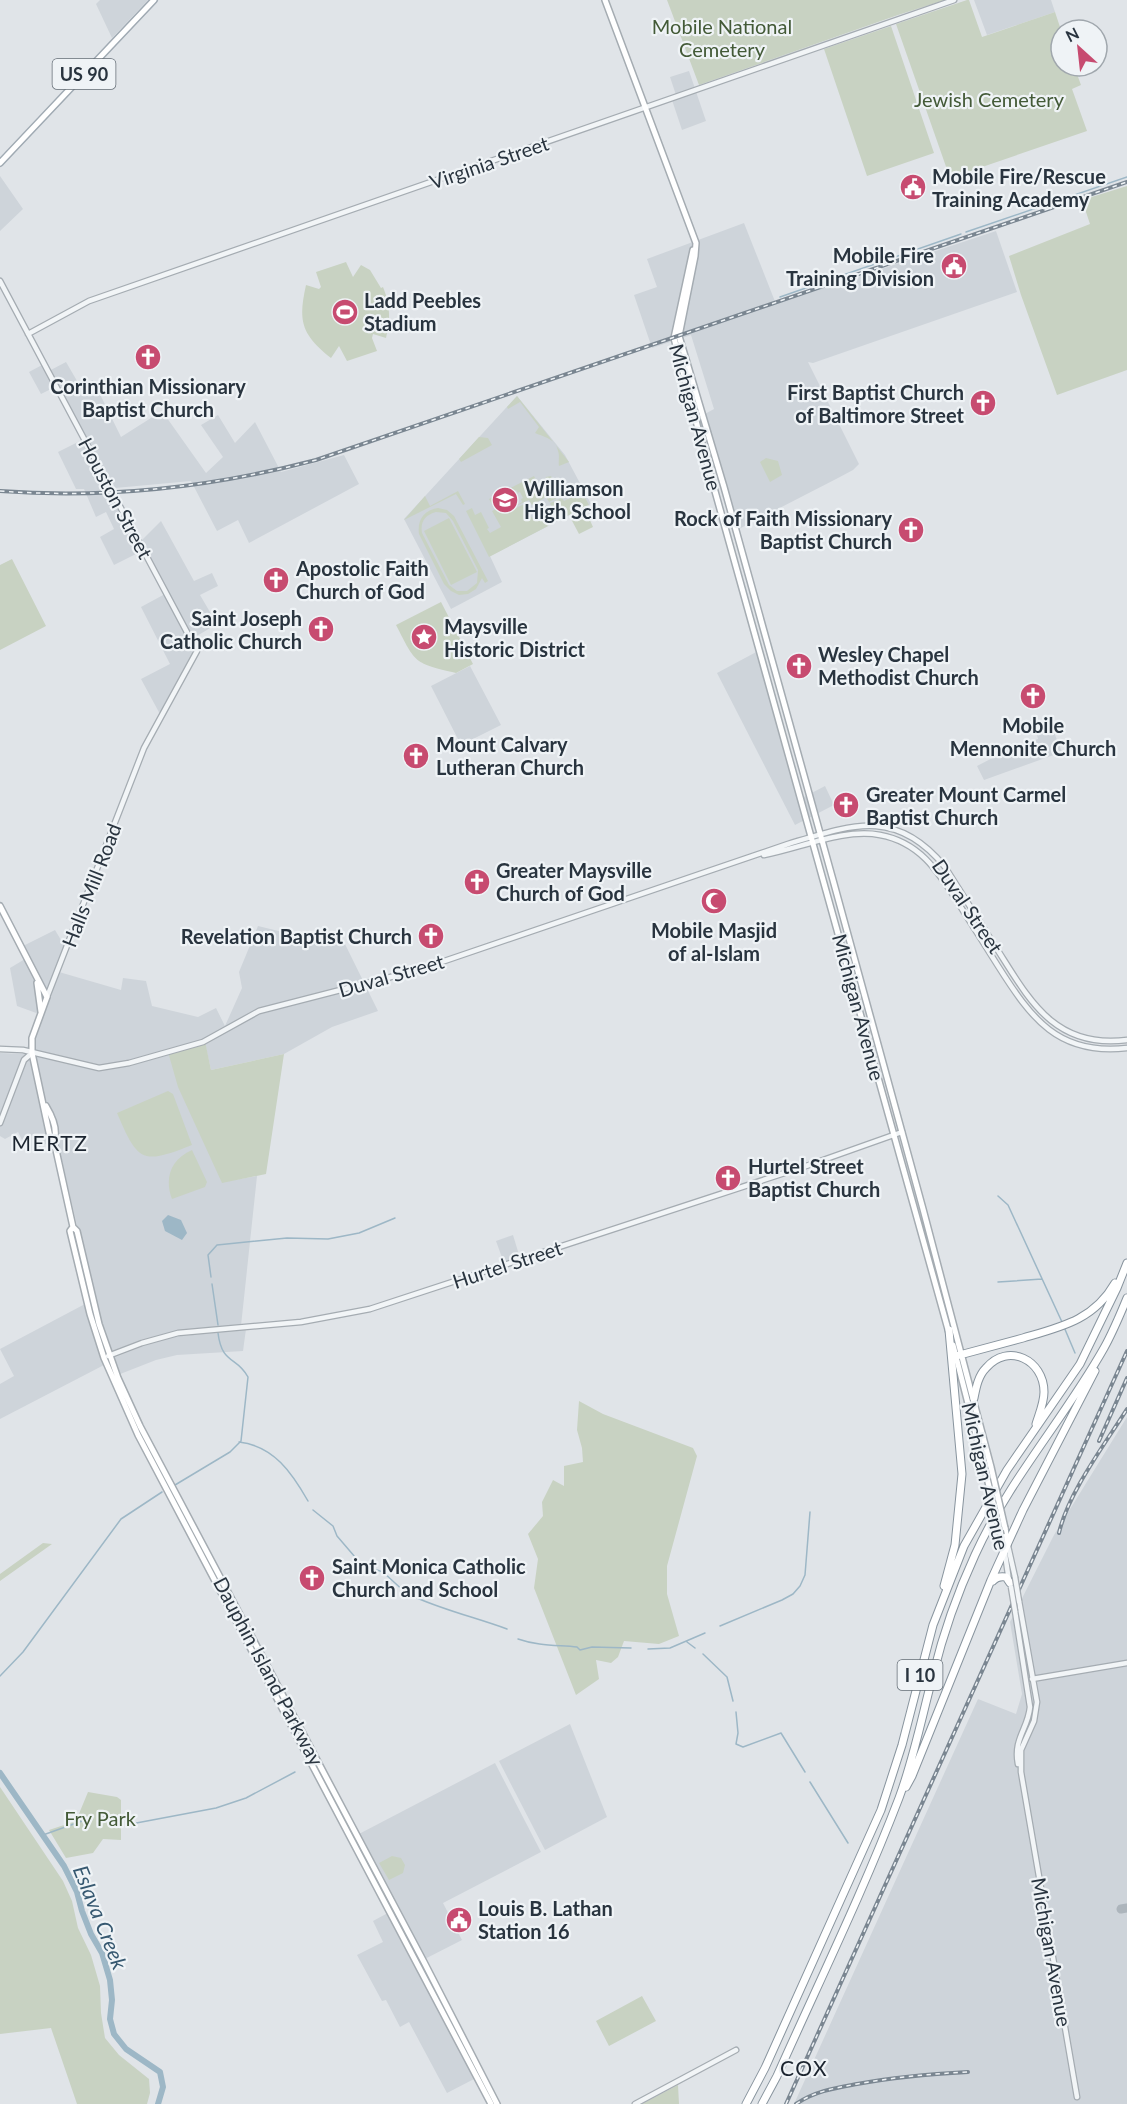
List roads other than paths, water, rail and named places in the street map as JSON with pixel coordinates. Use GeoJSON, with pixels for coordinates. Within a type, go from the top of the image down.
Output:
{"type":"FeatureCollection","features":[{"type":"Feature","properties":{"kind":"highway"},"geometry":{"type":"LineString","coordinates":[[959,1355],[1058,1328],[1080,1319],[1105,1298],[1126,1264]]}},
{"type":"Feature","properties":{"kind":"highway","name":"I 10"},"geometry":{"type":"LineString","coordinates":[[746,2104],[765,2068],[881,1810],[904,1739],[933,1625],[964,1546],[1007,1470],[1080,1365],[1126,1264]]}},
{"type":"Feature","properties":{"kind":"highway","name":"I 10"},"geometry":{"type":"LineString","coordinates":[[762,2104],[777,2076],[900,1797],[942,1643],[960,1589],[976,1553],[1018,1476],[1106,1346],[1127,1298]]}},
{"type":"Feature","properties":{"kind":"highway"},"geometry":{"type":"LineString","coordinates":[[941,1600],[955,1545],[962,1474],[949,1330]]}},
{"type":"Feature","properties":{"kind":"highway"},"geometry":{"type":"LineString","coordinates":[[900,1797],[912,1776],[991,1580],[1005,1554],[1023,1510],[1106,1346]]}},
{"type":"Feature","properties":{"kind":"highway"},"geometry":{"type":"LineString","coordinates":[[974,1398],[983,1371],[993,1361],[1008,1355],[1024,1358],[1039,1372],[1044,1393],[1033,1433]]}},
{"type":"Feature","properties":{"kind":"highway"},"geometry":{"type":"LineString","coordinates":[[972,1628],[994,1580],[1002,1576],[1012,1582]]}},
{"type":"Feature","properties":{"kind":"main road","name":"US 90"},"geometry":{"type":"LineString","coordinates":[[0,164],[154,0]]}},
{"type":"Feature","properties":{"kind":"main road","name":"Michigan Avenue"},"geometry":{"type":"LineString","coordinates":[[605,0],[696,243],[696,256],[680,336],[724,487],[902,1132],[959,1355],[1005,1554]]}},
{"type":"Feature","properties":{"kind":"main road","name":"Michigan Avenue"},"geometry":{"type":"LineString","coordinates":[[696,243],[674,338],[949,1330],[974,1398],[1008,1546]]}},
{"type":"Feature","properties":{"kind":"main road"},"geometry":{"type":"LineString","coordinates":[[795,776],[803,775]]}},
{"type":"Feature","properties":{"kind":"main road"},"geometry":{"type":"LineString","coordinates":[[0,906],[47,997]]}},
{"type":"Feature","properties":{"kind":"main road"},"geometry":{"type":"LineString","coordinates":[[35,975],[41,1014]]}},
{"type":"Feature","properties":{"kind":"main road","name":"Halls Mill Road"},"geometry":{"type":"LineString","coordinates":[[32,1053],[32,1038],[47,997]]}},
{"type":"Feature","properties":{"kind":"main road","name":"Dauphin Island Parkway"},"geometry":{"type":"LineString","coordinates":[[32,1053],[44,1103],[55,1129],[54,1141],[73,1227],[70,1231],[79,1271],[106,1357],[138,1435],[491,2104]]}},
{"type":"Feature","properties":{"kind":"main road","name":"Dauphin Island Parkway"},"geometry":{"type":"LineString","coordinates":[[106,1357],[140,1426],[427,1967],[497,2104]]}},
{"type":"Feature","properties":{"kind":"street","name":"Virginia Street"},"geometry":{"type":"LineString","coordinates":[[28,334],[88,301],[954,0]]}},
{"type":"Feature","properties":{"kind":"street","name":"Houston Street"},"geometry":{"type":"LineString","coordinates":[[0,281],[197,651]]}},
{"type":"Feature","properties":{"kind":"street","name":"Halls Mill Road"},"geometry":{"type":"LineString","coordinates":[[47,997],[144,748],[197,651]]}},
{"type":"Feature","properties":{"kind":"street","name":"Duval Street"},"geometry":{"type":"LineString","coordinates":[[0,1049],[24,1050],[99,1068],[108,1068],[204,1042],[259,1011],[418,970],[820,834],[844,827],[869,825],[897,831],[928,848],[945,867],[1023,990],[1046,1017],[1056,1025],[1081,1036],[1109,1041],[1127,1040]]}},
{"type":"Feature","properties":{"kind":"street","name":"Duval Street"},"geometry":{"type":"LineString","coordinates":[[750,858],[846,835],[865,833],[890,837],[912,847],[926,857],[937,870],[1015,992],[1033,1016],[1053,1033],[1073,1043],[1101,1050],[1127,1048]]}},
{"type":"Feature","properties":{"kind":"street"},"geometry":{"type":"LineString","coordinates":[[40,983],[53,983]]}},
{"type":"Feature","properties":{"kind":"street","name":"Halls Mill Road"},"geometry":{"type":"LineString","coordinates":[[0,1123],[24,1060],[32,1053]]}},
{"type":"Feature","properties":{"kind":"street","name":"Hurtel Street"},"geometry":{"type":"LineString","coordinates":[[106,1357],[141,1343],[178,1333],[301,1322],[380,1305],[809,1165],[902,1132]]}},
{"type":"Feature","properties":{"kind":"street","name":"Michigan Avenue"},"geometry":{"type":"LineString","coordinates":[[1008,1546],[1015,1611],[1037,1702],[1036,1715],[1021,1750],[1021,1772],[1077,2097]]}},
{"type":"Feature","properties":{"kind":"street","name":"Michigan Avenue"},"geometry":{"type":"LineString","coordinates":[[1005,1554],[1019,1601],[1030,1680]]}},
{"type":"Feature","properties":{"kind":"street"},"geometry":{"type":"LineString","coordinates":[[1030,1680],[1127,1663]]}},
{"type":"Feature","properties":{"kind":"street"},"geometry":{"type":"LineString","coordinates":[[635,2104],[736,2050]]}},
{"type":"Feature","properties":{"kind":"water"},"geometry":{"type":"Polygon","coordinates":[[[168,1215],[181,1220],[187,1233],[182,1240],[165,1231],[162,1221],[168,1215]]]}},
{"type":"Feature","properties":{"kind":"waterway"},"geometry":{"type":"LineString","coordinates":[[966,232],[1127,177]]}},
{"type":"Feature","properties":{"kind":"waterway"},"geometry":{"type":"LineString","coordinates":[[780,297],[961,234]]}},
{"type":"Feature","properties":{"kind":"waterway"},"geometry":{"type":"LineString","coordinates":[[998,1196],[1008,1205],[1062,1322]]}},
{"type":"Feature","properties":{"kind":"waterway"},"geometry":{"type":"LineString","coordinates":[[211,1277],[208,1255],[217,1245],[287,1238],[328,1239],[359,1233],[395,1218]]}},
{"type":"Feature","properties":{"kind":"waterway"},"geometry":{"type":"LineString","coordinates":[[998,1282],[1042,1279]]}},
{"type":"Feature","properties":{"kind":"waterway"},"geometry":{"type":"LineString","coordinates":[[212,1284],[218,1325]]}},
{"type":"Feature","properties":{"kind":"waterway"},"geometry":{"type":"LineString","coordinates":[[1064,1327],[1075,1353]]}},
{"type":"Feature","properties":{"kind":"waterway"},"geometry":{"type":"LineString","coordinates":[[175,1485],[230,1452],[241,1441],[248,1377],[244,1370],[226,1355],[218,1333]]}},
{"type":"Feature","properties":{"kind":"waterway"},"geometry":{"type":"LineString","coordinates":[[239,1442],[262,1449],[272,1455],[288,1471],[308,1501]]}},
{"type":"Feature","properties":{"kind":"waterway"},"geometry":{"type":"LineString","coordinates":[[0,1676],[23,1652],[121,1519],[162,1492]]}},
{"type":"Feature","properties":{"kind":"waterway"},"geometry":{"type":"LineString","coordinates":[[313,1510],[333,1526],[337,1536],[355,1557]]}},
{"type":"Feature","properties":{"kind":"waterway"},"geometry":{"type":"LineString","coordinates":[[720,1626],[782,1600],[793,1594],[800,1586],[805,1575],[810,1512]]}},
{"type":"Feature","properties":{"kind":"waterway"},"geometry":{"type":"LineString","coordinates":[[365,1566],[383,1572],[407,1594]]}},
{"type":"Feature","properties":{"kind":"waterway"},"geometry":{"type":"LineString","coordinates":[[417,1598],[507,1629]]}},
{"type":"Feature","properties":{"kind":"waterway"},"geometry":{"type":"LineString","coordinates":[[648,1649],[670,1648],[705,1633]]}},
{"type":"Feature","properties":{"kind":"waterway"},"geometry":{"type":"LineString","coordinates":[[518,1639],[540,1644],[577,1647],[580,1650],[592,1647],[631,1648]]}},
{"type":"Feature","properties":{"kind":"waterway"},"geometry":{"type":"LineString","coordinates":[[687,1642],[695,1648]]}},
{"type":"Feature","properties":{"kind":"waterway"},"geometry":{"type":"LineString","coordinates":[[703,1654],[727,1677],[733,1701]]}},
{"type":"Feature","properties":{"kind":"waterway"},"geometry":{"type":"LineString","coordinates":[[736,1712],[738,1733],[736,1744],[743,1747],[781,1733],[805,1772]]}},
{"type":"Feature","properties":{"kind":"waterway"},"geometry":{"type":"LineString","coordinates":[[131,1824],[216,1808],[246,1798],[295,1772]]}},
{"type":"Feature","properties":{"kind":"waterway","name":"Eslava Creek"},"geometry":{"type":"LineString","coordinates":[[0,1773],[64,1866],[77,1892],[82,1911],[102,1953],[110,1980],[112,2000],[110,2019],[114,2034],[126,2049],[160,2072],[163,2087],[158,2104]]}},
{"type":"Feature","properties":{"kind":"waterway"},"geometry":{"type":"LineString","coordinates":[[810,1782],[848,1843]]}},
{"type":"Feature","properties":{"kind":"waterway"},"geometry":{"type":"LineString","coordinates":[[43,1835],[82,1821]]}},
{"type":"Feature","properties":{"kind":"railway"},"geometry":{"type":"LineString","coordinates":[[0,491],[80,493],[160,489],[238,477],[316,460],[1127,182]]}},
{"type":"Feature","properties":{"kind":"railway"},"geometry":{"type":"LineString","coordinates":[[786,2104],[1127,1351]]}},
{"type":"Feature","properties":{"kind":"railway"},"geometry":{"type":"LineString","coordinates":[[1099,1441],[1127,1378]]}},
{"type":"Feature","properties":{"kind":"railway"},"geometry":{"type":"LineString","coordinates":[[1059,1533],[1079,1485],[1127,1409]]}},
{"type":"Feature","properties":{"kind":"railway"},"geometry":{"type":"LineString","coordinates":[[796,2104],[818,2093],[849,2085],[968,2072]]}},
{"type":"Feature","properties":{"kind":"place","name":"Mobile Fire/Rescue Training Academy"},"geometry":{"type":"Point","coordinates":[913,187]}},
{"type":"Feature","properties":{"kind":"place","name":"Mobile Fire Training Division"},"geometry":{"type":"Point","coordinates":[954,266]}},
{"type":"Feature","properties":{"kind":"place","name":"Ladd Peebles Stadium"},"geometry":{"type":"Point","coordinates":[345,312]}},
{"type":"Feature","properties":{"kind":"place","name":"Corinthian Missionary Baptist Church"},"geometry":{"type":"Point","coordinates":[148,357]}},
{"type":"Feature","properties":{"kind":"place","name":"First Baptist Church of Baltimore Street"},"geometry":{"type":"Point","coordinates":[983,403]}},
{"type":"Feature","properties":{"kind":"place","name":"Williamson High School"},"geometry":{"type":"Point","coordinates":[505,500]}},
{"type":"Feature","properties":{"kind":"place","name":"Rock of Faith Missionary Baptist Church"},"geometry":{"type":"Point","coordinates":[911,530]}},
{"type":"Feature","properties":{"kind":"place","name":"Apostolic Faith Church of God"},"geometry":{"type":"Point","coordinates":[276,580]}},
{"type":"Feature","properties":{"kind":"place","name":"Saint Joseph Catholic Church"},"geometry":{"type":"Point","coordinates":[321,629]}},
{"type":"Feature","properties":{"kind":"place","name":"Maysville Historic District"},"geometry":{"type":"Point","coordinates":[424,637]}},
{"type":"Feature","properties":{"kind":"place","name":"Wesley Chapel Methodist Church"},"geometry":{"type":"Point","coordinates":[799,666]}},
{"type":"Feature","properties":{"kind":"place","name":"Mobile Mennonite Church"},"geometry":{"type":"Point","coordinates":[1033,696]}},
{"type":"Feature","properties":{"kind":"place","name":"Mount Calvary Lutheran Church"},"geometry":{"type":"Point","coordinates":[416,756]}},
{"type":"Feature","properties":{"kind":"place","name":"Greater Mount Carmel Baptist Church"},"geometry":{"type":"Point","coordinates":[846,805]}},
{"type":"Feature","properties":{"kind":"place","name":"Greater Maysville Church of God"},"geometry":{"type":"Point","coordinates":[477,882]}},
{"type":"Feature","properties":{"kind":"place","name":"Mobile Masjid of al-Islam"},"geometry":{"type":"Point","coordinates":[714,901]}},
{"type":"Feature","properties":{"kind":"place","name":"Revelation Baptist Church"},"geometry":{"type":"Point","coordinates":[431,936]}},
{"type":"Feature","properties":{"kind":"place","name":"Hurtel Street Baptist Church"},"geometry":{"type":"Point","coordinates":[728,1178]}},
{"type":"Feature","properties":{"kind":"place","name":"Saint Monica Catholic Church and School"},"geometry":{"type":"Point","coordinates":[312,1578]}},
{"type":"Feature","properties":{"kind":"place","name":"Louis B. Lathan Station 16"},"geometry":{"type":"Point","coordinates":[459,1920]}},
{"type":"Feature","properties":{"kind":"district","name":"MERTZ"},"geometry":{"type":"Point","coordinates":[50,1142]}},
{"type":"Feature","properties":{"kind":"district","name":"COX"},"geometry":{"type":"Point","coordinates":[804,2067]}},
{"type":"Feature","properties":{"kind":"park label","name":"Mobile National Cemetery"},"geometry":{"type":"Point","coordinates":[722,38]}},
{"type":"Feature","properties":{"kind":"park label","name":"Jewish Cemetery"},"geometry":{"type":"Point","coordinates":[989,99]}},
{"type":"Feature","properties":{"kind":"park label","name":"Fry Park"},"geometry":{"type":"Point","coordinates":[100,1818]}}]}
